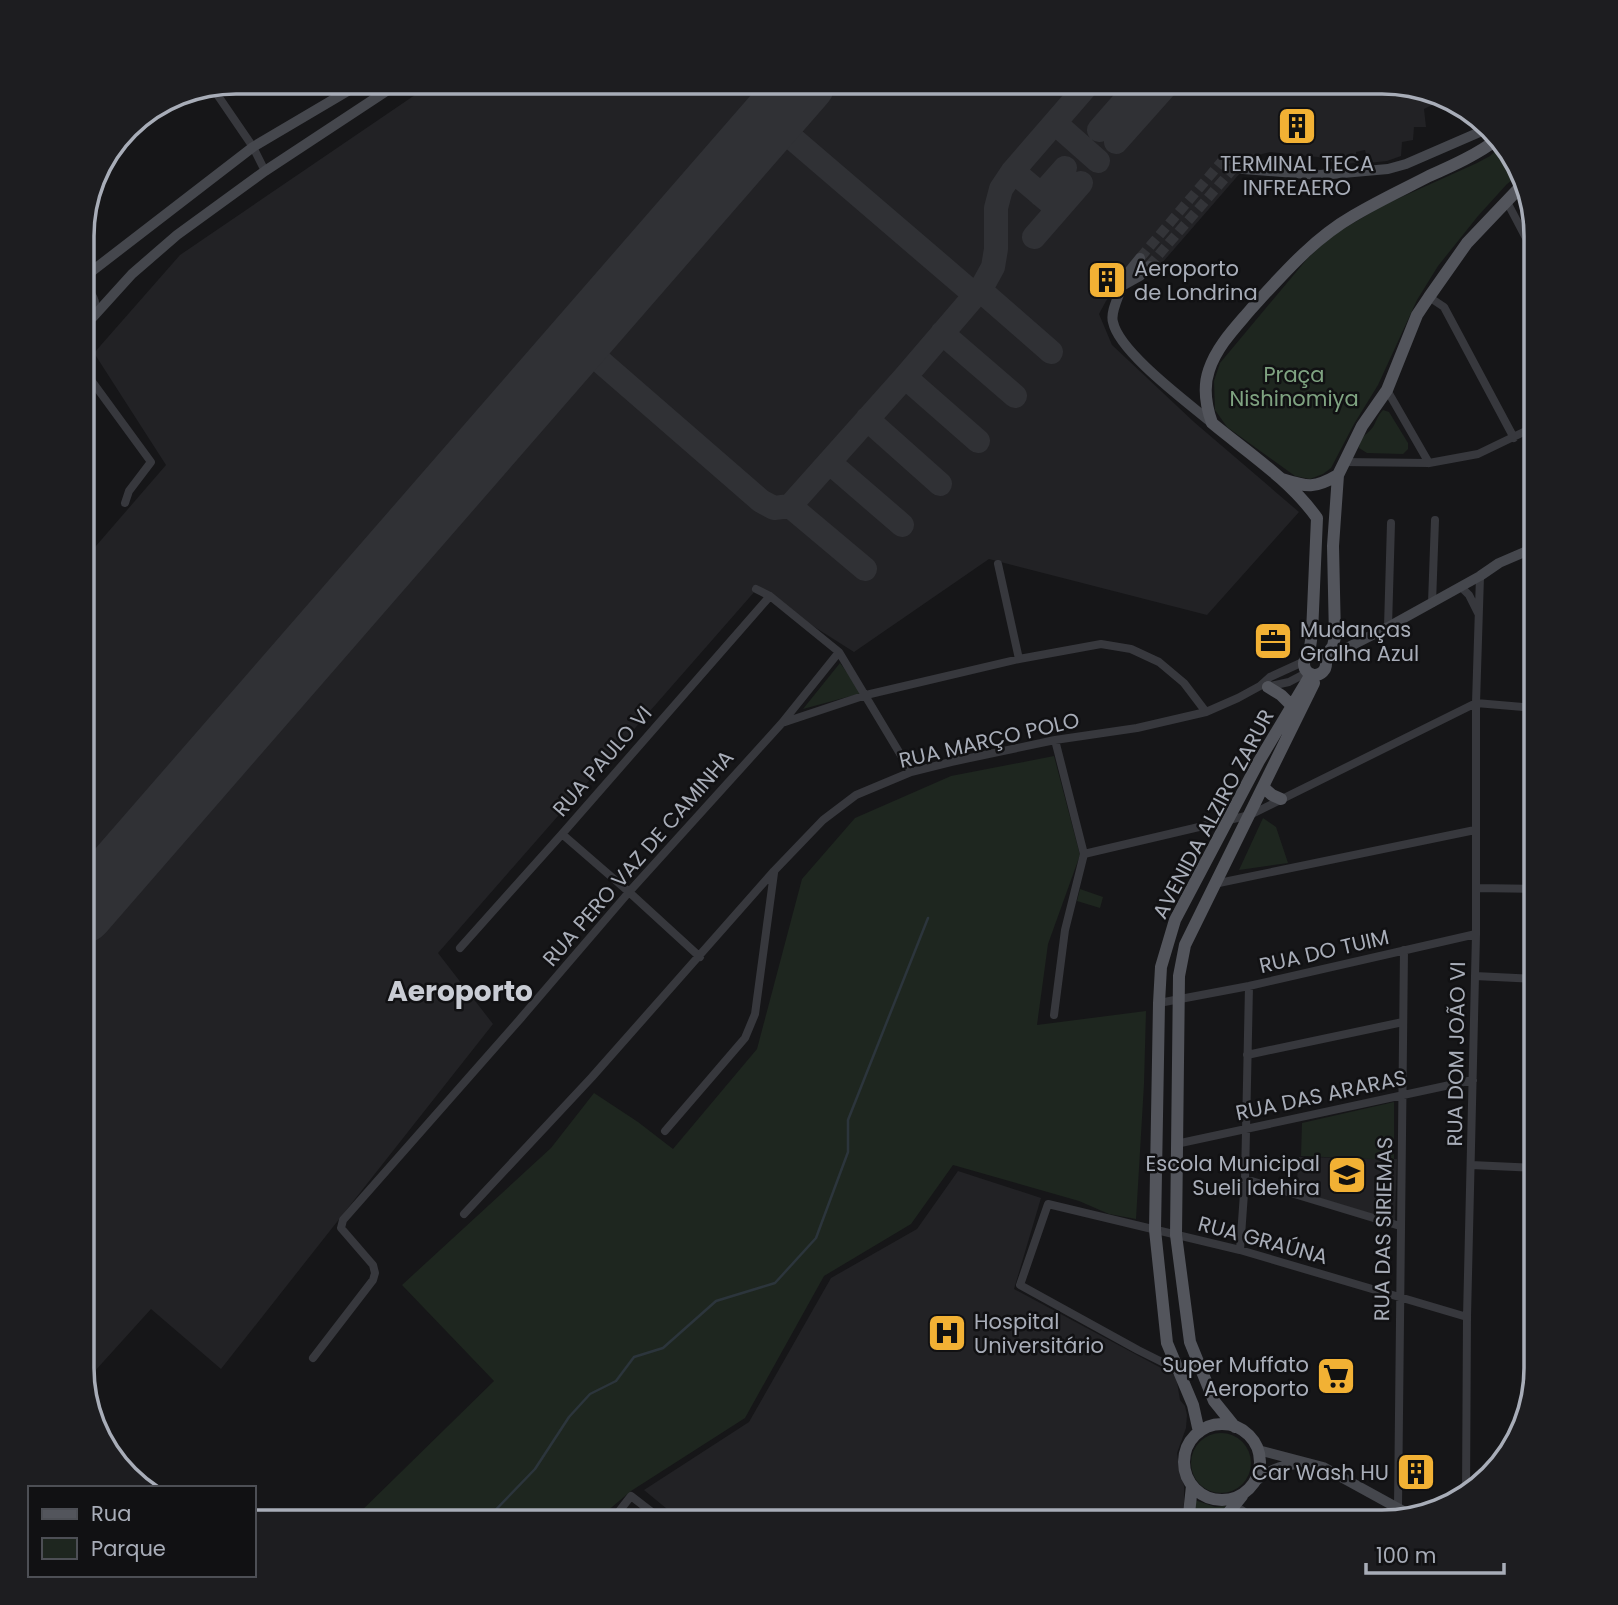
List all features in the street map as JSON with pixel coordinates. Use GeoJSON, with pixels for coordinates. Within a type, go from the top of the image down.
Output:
{"type":"FeatureCollection","features":[{"type":"Feature","properties":{"kind":"main road"},"geometry":{"type":"LineString","coordinates":[[1310,667],[1317,518],[1278,478],[1212,422],[1206,401],[1209,369],[1219,347],[1264,296],[1324,236],[1354,215],[1490,145]]}},
{"type":"Feature","properties":{"kind":"main road"},"geometry":{"type":"LineString","coordinates":[[1310,667],[1315,653],[1324,658],[1333,646],[1335,637],[1333,545],[1340,469],[1362,426],[1387,390],[1418,315],[1429,297],[1467,243],[1516,191]]}},
{"type":"Feature","properties":{"kind":"main road"},"geometry":{"type":"LineString","coordinates":[[1278,478],[1308,486],[1318,484],[1340,469]]}},
{"type":"Feature","properties":{"kind":"main road"},"geometry":{"type":"LineString","coordinates":[[1315,545],[1333,545]]}},
{"type":"Feature","properties":{"kind":"main road","name":"AVENIDA ALZIRO ZARUR"},"geometry":{"type":"LineString","coordinates":[[1199,1432],[1193,1405],[1167,1343],[1155,1230],[1161,967],[1175,920],[1259,761],[1292,706],[1310,667]]}},
{"type":"Feature","properties":{"kind":"main road","name":"AVENIDA ALZIRO ZARUR"},"geometry":{"type":"LineString","coordinates":[[1235,1427],[1214,1401],[1190,1342],[1176,1235],[1178,976],[1185,944],[1264,787],[1310,667]]}},
{"type":"Feature","properties":{"kind":"main road"},"geometry":{"type":"LineString","coordinates":[[1264,687],[1281,695],[1292,706]]}},
{"type":"Feature","properties":{"kind":"main road"},"geometry":{"type":"LineString","coordinates":[[1264,787],[1281,799]]}},
{"type":"Feature","properties":{"kind":"main road"},"geometry":{"type":"LineString","coordinates":[[1230,1510],[1251,1486],[1259,1472],[1258,1450],[1245,1432],[1235,1427],[1223,1424],[1210,1426],[1199,1432],[1185,1452],[1186,1476],[1192,1486],[1201,1494],[1225,1500],[1237,1497],[1251,1486]]}},
{"type":"Feature","properties":{"kind":"main road"},"geometry":{"type":"LineString","coordinates":[[1189,1510],[1192,1486]]}},
{"type":"Feature","properties":{"kind":"street"},"geometry":{"type":"LineString","coordinates":[[95,269],[253,147],[343,94]]}},
{"type":"Feature","properties":{"kind":"street"},"geometry":{"type":"LineString","coordinates":[[95,315],[132,274],[177,235],[265,171],[382,94]]}},
{"type":"Feature","properties":{"kind":"street"},"geometry":{"type":"LineString","coordinates":[[218,96],[253,147],[265,171]]}},
{"type":"Feature","properties":{"kind":"street"},"geometry":{"type":"LineString","coordinates":[[1240,164],[1296,174],[1320,175],[1396,167],[1478,133]]}},
{"type":"Feature","properties":{"kind":"street"},"geometry":{"type":"LineString","coordinates":[[1506,200],[1524,234]]}},
{"type":"Feature","properties":{"kind":"street"},"geometry":{"type":"LineString","coordinates":[[1145,262],[1140,276],[1122,286],[1112,319],[1120,340],[1134,356],[1212,422]]}},
{"type":"Feature","properties":{"kind":"street"},"geometry":{"type":"LineString","coordinates":[[1429,297],[1444,307],[1514,438]]}},
{"type":"Feature","properties":{"kind":"street"},"geometry":{"type":"LineString","coordinates":[[95,385],[151,462],[129,491],[125,503]]}},
{"type":"Feature","properties":{"kind":"street"},"geometry":{"type":"LineString","coordinates":[[1387,390],[1429,463]]}},
{"type":"Feature","properties":{"kind":"street"},"geometry":{"type":"LineString","coordinates":[[1340,469],[1429,463],[1478,454],[1524,433]]}},
{"type":"Feature","properties":{"kind":"street"},"geometry":{"type":"LineString","coordinates":[[1432,603],[1435,520]]}},
{"type":"Feature","properties":{"kind":"street"},"geometry":{"type":"LineString","coordinates":[[1388,627],[1391,523]]}},
{"type":"Feature","properties":{"kind":"street"},"geometry":{"type":"LineString","coordinates":[[1324,658],[1388,627],[1499,563],[1524,552]]}},
{"type":"Feature","properties":{"kind":"street"},"geometry":{"type":"LineString","coordinates":[[998,564],[1019,659]]}},
{"type":"Feature","properties":{"kind":"street","name":"RUA DOM JOÃO VI"},"geometry":{"type":"LineString","coordinates":[[1466,1483],[1480,576]]}},
{"type":"Feature","properties":{"kind":"street"},"geometry":{"type":"LineString","coordinates":[[1461,587],[1479,614]]}},
{"type":"Feature","properties":{"kind":"street"},"geometry":{"type":"LineString","coordinates":[[756,589],[770,596],[839,652],[911,772]]}},
{"type":"Feature","properties":{"kind":"street","name":"RUA PAULO VI"},"geometry":{"type":"LineString","coordinates":[[460,948],[770,596]]}},
{"type":"Feature","properties":{"kind":"street","name":"RUA PERO VAZ DE CAMINHA"},"geometry":{"type":"LineString","coordinates":[[782,723],[866,695],[1019,659],[1101,644],[1131,649],[1159,662],[1184,683],[1206,712]]}},
{"type":"Feature","properties":{"kind":"street","name":"RUA PERO VAZ DE CAMINHA"},"geometry":{"type":"LineString","coordinates":[[313,1358],[373,1280],[375,1273],[373,1265],[341,1228],[343,1220],[629,892],[782,723],[839,652]]}},
{"type":"Feature","properties":{"kind":"street","name":"RUA MARÇO POLO"},"geometry":{"type":"LineString","coordinates":[[464,1214],[592,1077],[774,871],[823,820],[856,795],[911,772],[1055,740],[1137,728],[1206,712],[1264,687],[1270,677],[1310,667]]}},
{"type":"Feature","properties":{"kind":"street"},"geometry":{"type":"LineString","coordinates":[[1084,854],[1250,815],[1476,703],[1524,707]]}},
{"type":"Feature","properties":{"kind":"street"},"geometry":{"type":"LineString","coordinates":[[1054,1015],[1065,930],[1084,854],[1055,740]]}},
{"type":"Feature","properties":{"kind":"street"},"geometry":{"type":"LineString","coordinates":[[1214,884],[1475,830]]}},
{"type":"Feature","properties":{"kind":"street"},"geometry":{"type":"LineString","coordinates":[[562,834],[699,957]]}},
{"type":"Feature","properties":{"kind":"street"},"geometry":{"type":"LineString","coordinates":[[665,1131],[745,1038],[755,1014],[774,871]]}},
{"type":"Feature","properties":{"kind":"street"},"geometry":{"type":"LineString","coordinates":[[1476,888],[1524,889]]}},
{"type":"Feature","properties":{"kind":"street","name":"RUA DO TUIM"},"geometry":{"type":"LineString","coordinates":[[1159,1003],[1249,986],[1476,934]]}},
{"type":"Feature","properties":{"kind":"street","name":"RUA DAS SIRIEMAS"},"geometry":{"type":"LineString","coordinates":[[1398,1507],[1404,950]]}},
{"type":"Feature","properties":{"kind":"street"},"geometry":{"type":"LineString","coordinates":[[1475,976],[1524,978]]}},
{"type":"Feature","properties":{"kind":"street"},"geometry":{"type":"LineString","coordinates":[[1240,1250],[1249,986]]}},
{"type":"Feature","properties":{"kind":"street"},"geometry":{"type":"LineString","coordinates":[[1247,1055],[1403,1022]]}},
{"type":"Feature","properties":{"kind":"street","name":"RUA DAS ARARAS"},"geometry":{"type":"LineString","coordinates":[[1176,1144],[1473,1080]]}},
{"type":"Feature","properties":{"kind":"street"},"geometry":{"type":"LineString","coordinates":[[1471,1165],[1524,1167]]}},
{"type":"Feature","properties":{"kind":"street"},"geometry":{"type":"LineString","coordinates":[[1244,1179],[1400,1226]]}},
{"type":"Feature","properties":{"kind":"street","name":"RUA GRAÚNA"},"geometry":{"type":"LineString","coordinates":[[1178,1370],[1020,1285],[1048,1204],[1240,1250],[1467,1317]]}},
{"type":"Feature","properties":{"kind":"street"},"geometry":{"type":"LineString","coordinates":[[1258,1450],[1323,1467],[1401,1509]]}},
{"type":"Feature","properties":{"kind":"street"},"geometry":{"type":"LineString","coordinates":[[1251,1486],[1268,1471],[1285,1465],[1308,1462]]}},
{"type":"Feature","properties":{"kind":"street"},"geometry":{"type":"LineString","coordinates":[[620,1510],[631,1496],[649,1510]]}},
{"type":"Feature","properties":{"kind":"street"},"geometry":{"type":"LineString","coordinates":[[1234,1505],[1242,1510]]}},
{"type":"Feature","properties":{"kind":"shaded area"},"geometry":{"type":"Polygon","coordinates":[[[416,94],[1391,95],[1419,99],[1432,105],[1424,109],[1426,127],[1414,127],[1413,140],[1402,142],[1401,156],[1387,161],[1368,163],[1365,150],[1356,152],[1356,163],[1338,164],[1318,157],[1270,152],[1255,156],[1155,271],[1140,259],[1106,301],[1099,314],[1112,345],[1194,422],[1299,512],[1207,615],[989,559],[854,652],[756,590],[438,953],[493,1024],[221,1369],[151,1309],[94,1372],[95,547],[166,465],[95,352],[180,255],[416,94]]]}},
{"type":"Feature","properties":{"kind":"shaded area","name":"Escola Municipal Sueli Idehira"},"geometry":{"type":"Polygon","coordinates":[[[1299,1157],[1397,1159],[1395,1221],[1296,1191],[1299,1157]]]}},
{"type":"Feature","properties":{"kind":"shaded area","name":"Hospital Universitário"},"geometry":{"type":"Polygon","coordinates":[[[958,1171],[1041,1198],[1014,1289],[1176,1376],[1180,1400],[1187,1415],[1186,1428],[1177,1453],[1184,1486],[1183,1510],[668,1510],[644,1490],[749,1422],[831,1278],[917,1229],[958,1171]]]}},
{"type":"Feature","properties":{"kind":"green space","name":"Praça Nishinomiya"},"geometry":{"type":"Polygon","coordinates":[[[1495,151],[1512,180],[1478,216],[1438,266],[1417,300],[1378,385],[1331,468],[1310,479],[1295,476],[1227,427],[1215,410],[1214,381],[1220,363],[1307,259],[1333,235],[1384,205],[1495,151]]]}},
{"type":"Feature","properties":{"kind":"green space"},"geometry":{"type":"Polygon","coordinates":[[[1383,410],[1389,412],[1408,443],[1408,449],[1403,454],[1367,453],[1359,448],[1362,438],[1373,427],[1383,410]]]}},
{"type":"Feature","properties":{"kind":"green space"},"geometry":{"type":"Polygon","coordinates":[[[840,663],[862,693],[803,709],[840,663]]]}},
{"type":"Feature","properties":{"kind":"green space"},"geometry":{"type":"Polygon","coordinates":[[[1054,756],[1080,855],[1048,944],[1037,1025],[1146,1011],[1136,1219],[1109,1214],[1079,1201],[953,1165],[911,1224],[824,1276],[745,1418],[631,1491],[608,1510],[362,1510],[494,1381],[402,1285],[551,1148],[594,1093],[673,1149],[757,1049],[802,879],[855,818],[951,776],[1054,756]]]}},
{"type":"Feature","properties":{"kind":"green space"},"geometry":{"type":"Polygon","coordinates":[[[1263,818],[1276,827],[1288,863],[1239,870],[1263,818]]]}},
{"type":"Feature","properties":{"kind":"green space"},"geometry":{"type":"Polygon","coordinates":[[[1080,889],[1103,897],[1100,908],[1077,901],[1080,889]]]}},
{"type":"Feature","properties":{"kind":"green space"},"geometry":{"type":"Polygon","coordinates":[[[1394,1102],[1394,1160],[1301,1156],[1302,1123],[1394,1102]]]}},
{"type":"Feature","properties":{"kind":"green space"},"geometry":{"type":"Polygon","coordinates":[[[1221,1433],[1238,1438],[1246,1446],[1251,1463],[1246,1480],[1238,1488],[1221,1493],[1204,1488],[1196,1480],[1191,1463],[1196,1446],[1204,1438],[1221,1433]]]}},
{"type":"Feature","properties":{"kind":"green space"},"geometry":{"type":"Polygon","coordinates":[[[1195,1500],[1215,1507],[1226,1506],[1223,1510],[1195,1510],[1195,1500]]]}},
{"type":"Feature","properties":{"kind":"waterway"},"geometry":{"type":"LineString","coordinates":[[496,1510],[535,1469],[569,1417],[590,1394],[616,1381],[634,1357],[663,1348],[716,1301],[775,1283],[816,1238],[848,1152],[848,1120],[928,918]]}},
{"type":"Feature","properties":{"kind":"taxiway"},"geometry":{"type":"LineString","coordinates":[[578,342],[761,501],[774,508],[790,506],[982,287],[993,267],[996,208],[1001,189],[1013,171],[1079,95]]}},
{"type":"Feature","properties":{"kind":"taxiway"},"geometry":{"type":"LineString","coordinates":[[1099,130],[1130,95]]}},
{"type":"Feature","properties":{"kind":"taxiway"},"geometry":{"type":"LineString","coordinates":[[1116,142],[1158,95]]}},
{"type":"Feature","properties":{"kind":"taxiway"},"geometry":{"type":"LineString","coordinates":[[771,120],[975,295]]}},
{"type":"Feature","properties":{"kind":"taxiway"},"geometry":{"type":"LineString","coordinates":[[1055,123],[1098,161]]}},
{"type":"Feature","properties":{"kind":"taxiway"},"geometry":{"type":"LineString","coordinates":[[1041,195],[1065,168]]}},
{"type":"Feature","properties":{"kind":"taxiway"},"geometry":{"type":"LineString","coordinates":[[1013,171],[1058,209]]}},
{"type":"Feature","properties":{"kind":"taxiway"},"geometry":{"type":"LineString","coordinates":[[1034,237],[1081,183]]}},
{"type":"Feature","properties":{"kind":"taxiway"},"geometry":{"type":"LineString","coordinates":[[980,290],[1051,352]]}},
{"type":"Feature","properties":{"kind":"taxiway"},"geometry":{"type":"LineString","coordinates":[[942,333],[1015,396]]}},
{"type":"Feature","properties":{"kind":"taxiway"},"geometry":{"type":"LineString","coordinates":[[905,377],[978,441]]}},
{"type":"Feature","properties":{"kind":"taxiway"},"geometry":{"type":"LineString","coordinates":[[867,419],[940,484]]}},
{"type":"Feature","properties":{"kind":"taxiway"},"geometry":{"type":"LineString","coordinates":[[829,462],[902,525]]}},
{"type":"Feature","properties":{"kind":"taxiway"},"geometry":{"type":"LineString","coordinates":[[790,506],[865,569]]}},
{"type":"Feature","properties":{"kind":"runway"},"geometry":{"type":"LineString","coordinates":[[94,898],[793,94]]}},
{"type":"Feature","properties":{"kind":"tunnel"},"geometry":{"type":"LineString","coordinates":[[1140,258],[1223,160],[1238,160]]}},
{"type":"Feature","properties":{"kind":"tunnel"},"geometry":{"type":"LineString","coordinates":[[1149,266],[1232,170],[1243,169]]}},
{"type":"Feature","properties":{"kind":"place","name":"TERMINAL TECA INFREAERO"},"geometry":{"type":"Point","coordinates":[1297,126]}},
{"type":"Feature","properties":{"kind":"place","name":"Aeroporto de Londrina"},"geometry":{"type":"Point","coordinates":[1107,280]}},
{"type":"Feature","properties":{"kind":"place","name":"Mudanças Gralha Azul"},"geometry":{"type":"Point","coordinates":[1273,641]}},
{"type":"Feature","properties":{"kind":"place","name":"Escola Municipal Sueli Idehira"},"geometry":{"type":"Point","coordinates":[1347,1175]}},
{"type":"Feature","properties":{"kind":"place","name":"Hospital Universitário"},"geometry":{"type":"Point","coordinates":[947,1333]}},
{"type":"Feature","properties":{"kind":"place","name":"Super Muffato Aeroporto"},"geometry":{"type":"Point","coordinates":[1336,1376]}},
{"type":"Feature","properties":{"kind":"place","name":"Car Wash HU"},"geometry":{"type":"Point","coordinates":[1416,1472]}},
{"type":"Feature","properties":{"kind":"district","name":"Aeroporto"},"geometry":{"type":"Point","coordinates":[460,991]}}]}
